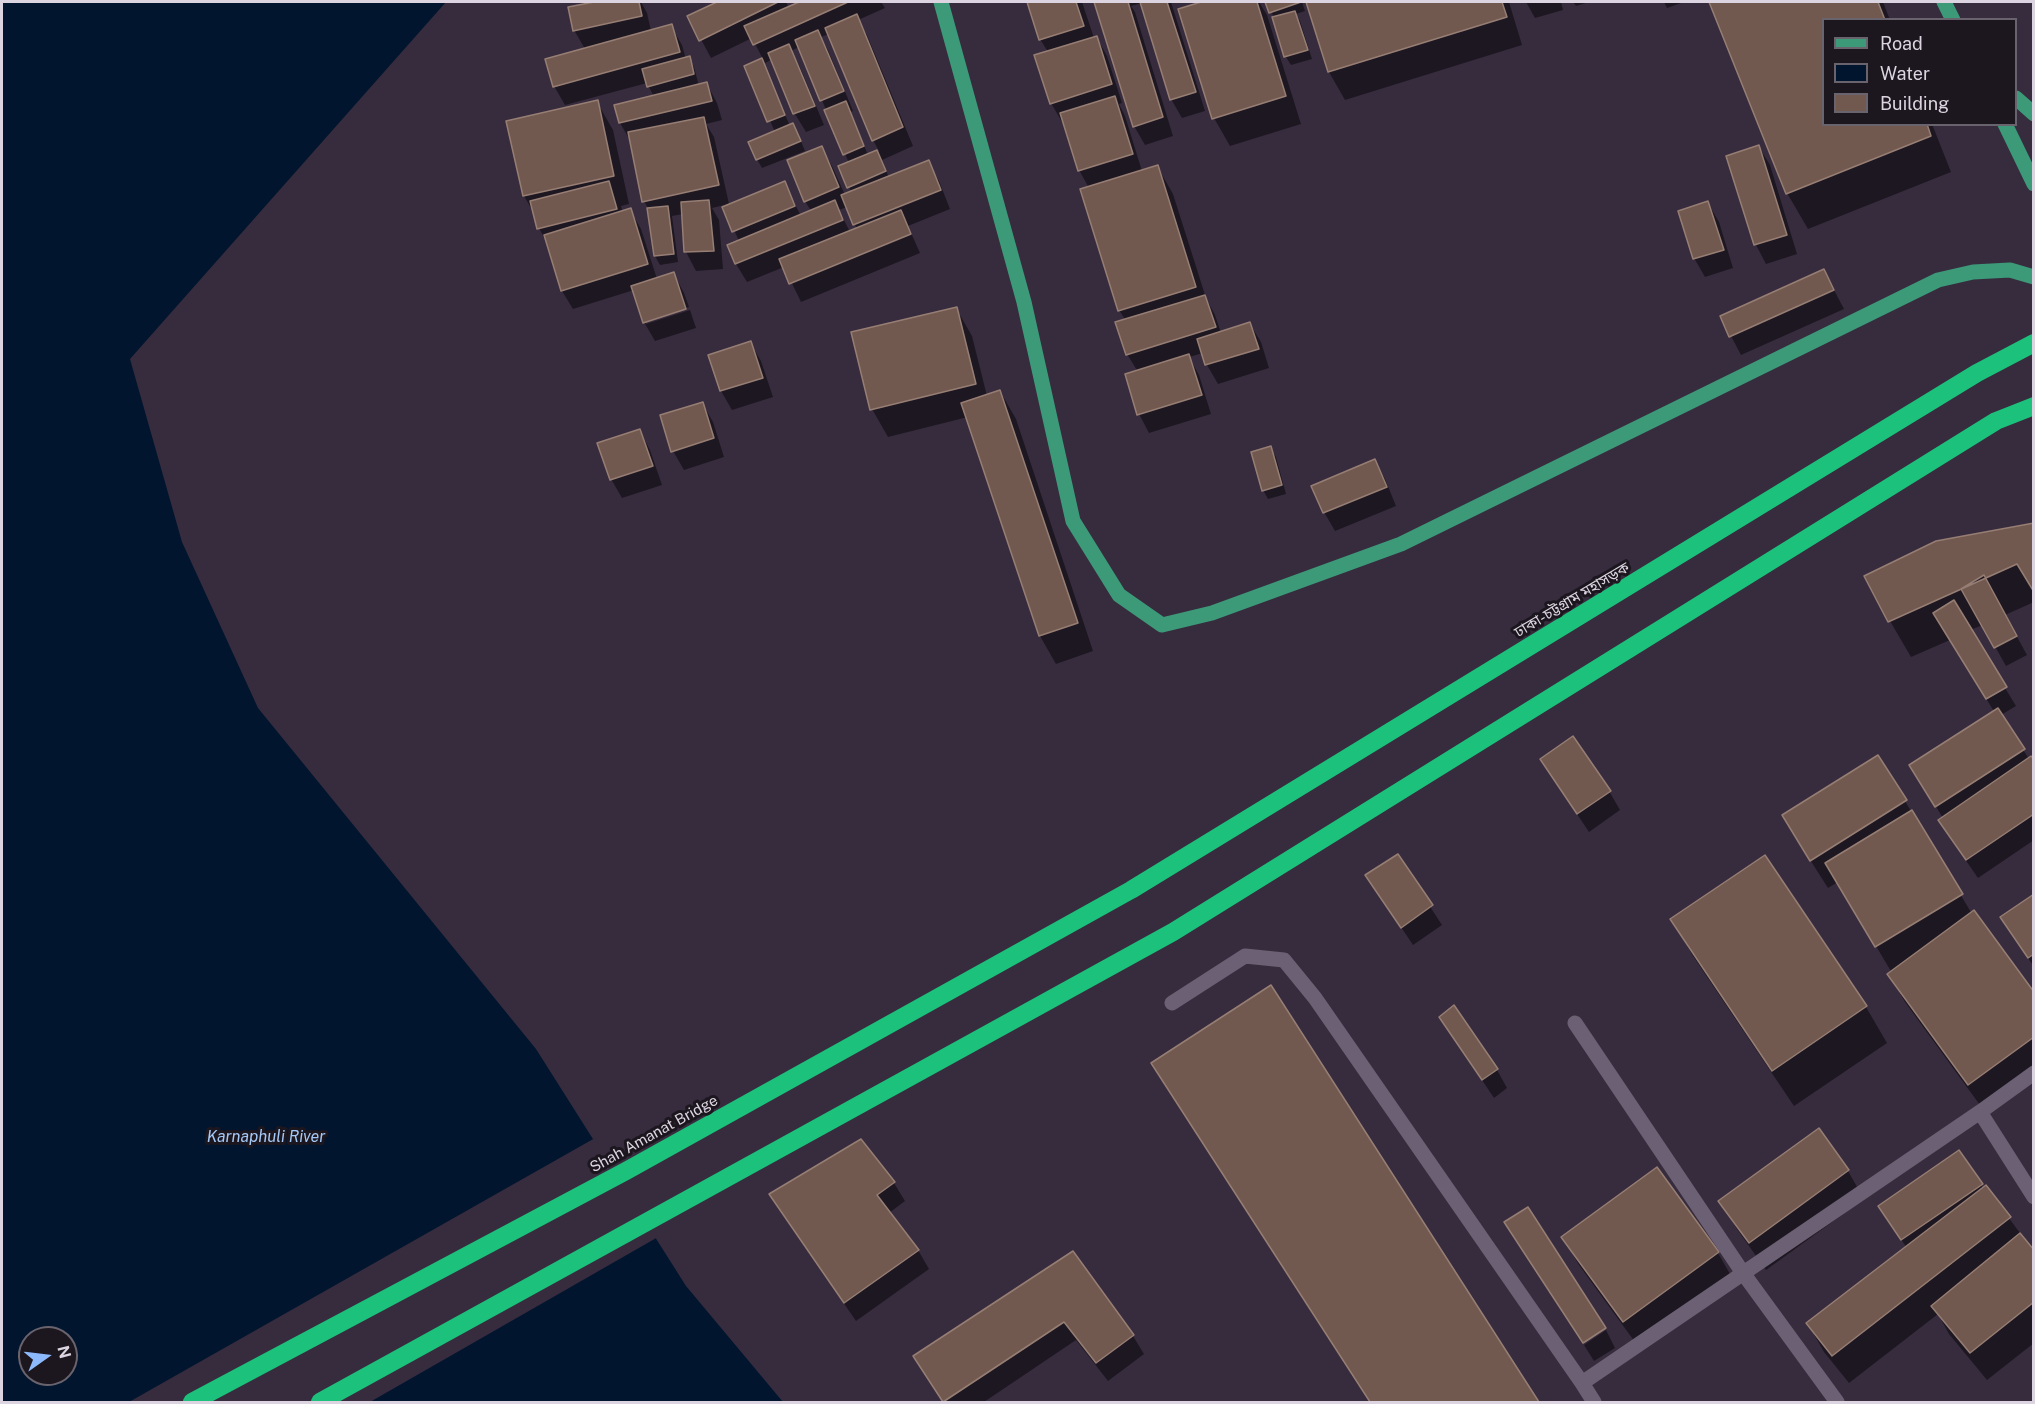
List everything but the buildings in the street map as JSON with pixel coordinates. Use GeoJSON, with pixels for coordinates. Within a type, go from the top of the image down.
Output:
{"type":"FeatureCollection","features":[{"type":"Feature","properties":{"kind":"highway","name":"ঢাকা-চট্টগ্রাম মহাসড়ক"},"geometry":{"type":"LineString","coordinates":[[1131,890],[1967,379],[2034,343]]}},
{"type":"Feature","properties":{"kind":"highway"},"geometry":{"type":"LineString","coordinates":[[320,1402],[1173,932],[1996,421],[2034,406]]}},
{"type":"Feature","properties":{"kind":"highway","name":"Shah Amanat Bridge"},"geometry":{"type":"LineString","coordinates":[[192,1402],[626,1171],[1131,890]]}},
{"type":"Feature","properties":{"kind":"main road"},"geometry":{"type":"LineString","coordinates":[[941,2],[1024,302],[1073,521],[1119,595],[1162,625],[1212,613],[1401,544],[1938,280],[1972,272],[2010,270],[2034,277]]}},
{"type":"Feature","properties":{"kind":"main road"},"geometry":{"type":"LineString","coordinates":[[1944,2],[1952,18]]}},
{"type":"Feature","properties":{"kind":"main road"},"geometry":{"type":"LineString","coordinates":[[2017,99],[2034,114]]}},
{"type":"Feature","properties":{"kind":"main road"},"geometry":{"type":"LineString","coordinates":[[2006,126],[2034,184]]}},
{"type":"Feature","properties":{"kind":"lane"},"geometry":{"type":"LineString","coordinates":[[1172,1003],[1245,956],[1284,960],[1316,998],[1594,1402]]}},
{"type":"Feature","properties":{"kind":"lane"},"geometry":{"type":"LineString","coordinates":[[1575,1023],[1743,1273],[1838,1402]]}},
{"type":"Feature","properties":{"kind":"lane"},"geometry":{"type":"LineString","coordinates":[[1582,1383],[2034,1073]]}},
{"type":"Feature","properties":{"kind":"lane"},"geometry":{"type":"LineString","coordinates":[[1980,1112],[2034,1197]]}},
{"type":"Feature","properties":{"kind":"water","name":"Karnaphuli River"},"geometry":{"type":"Polygon","coordinates":[[[2,2],[446,2],[130,359],[182,542],[258,708],[536,1049],[686,1286],[783,1402],[2,1402],[2,2]]]}},
{"type":"Feature","properties":{"kind":"pier"},"geometry":{"type":"Polygon","coordinates":[[[595,1138],[658,1237],[370,1402],[129,1402],[595,1138]]]}}]}
